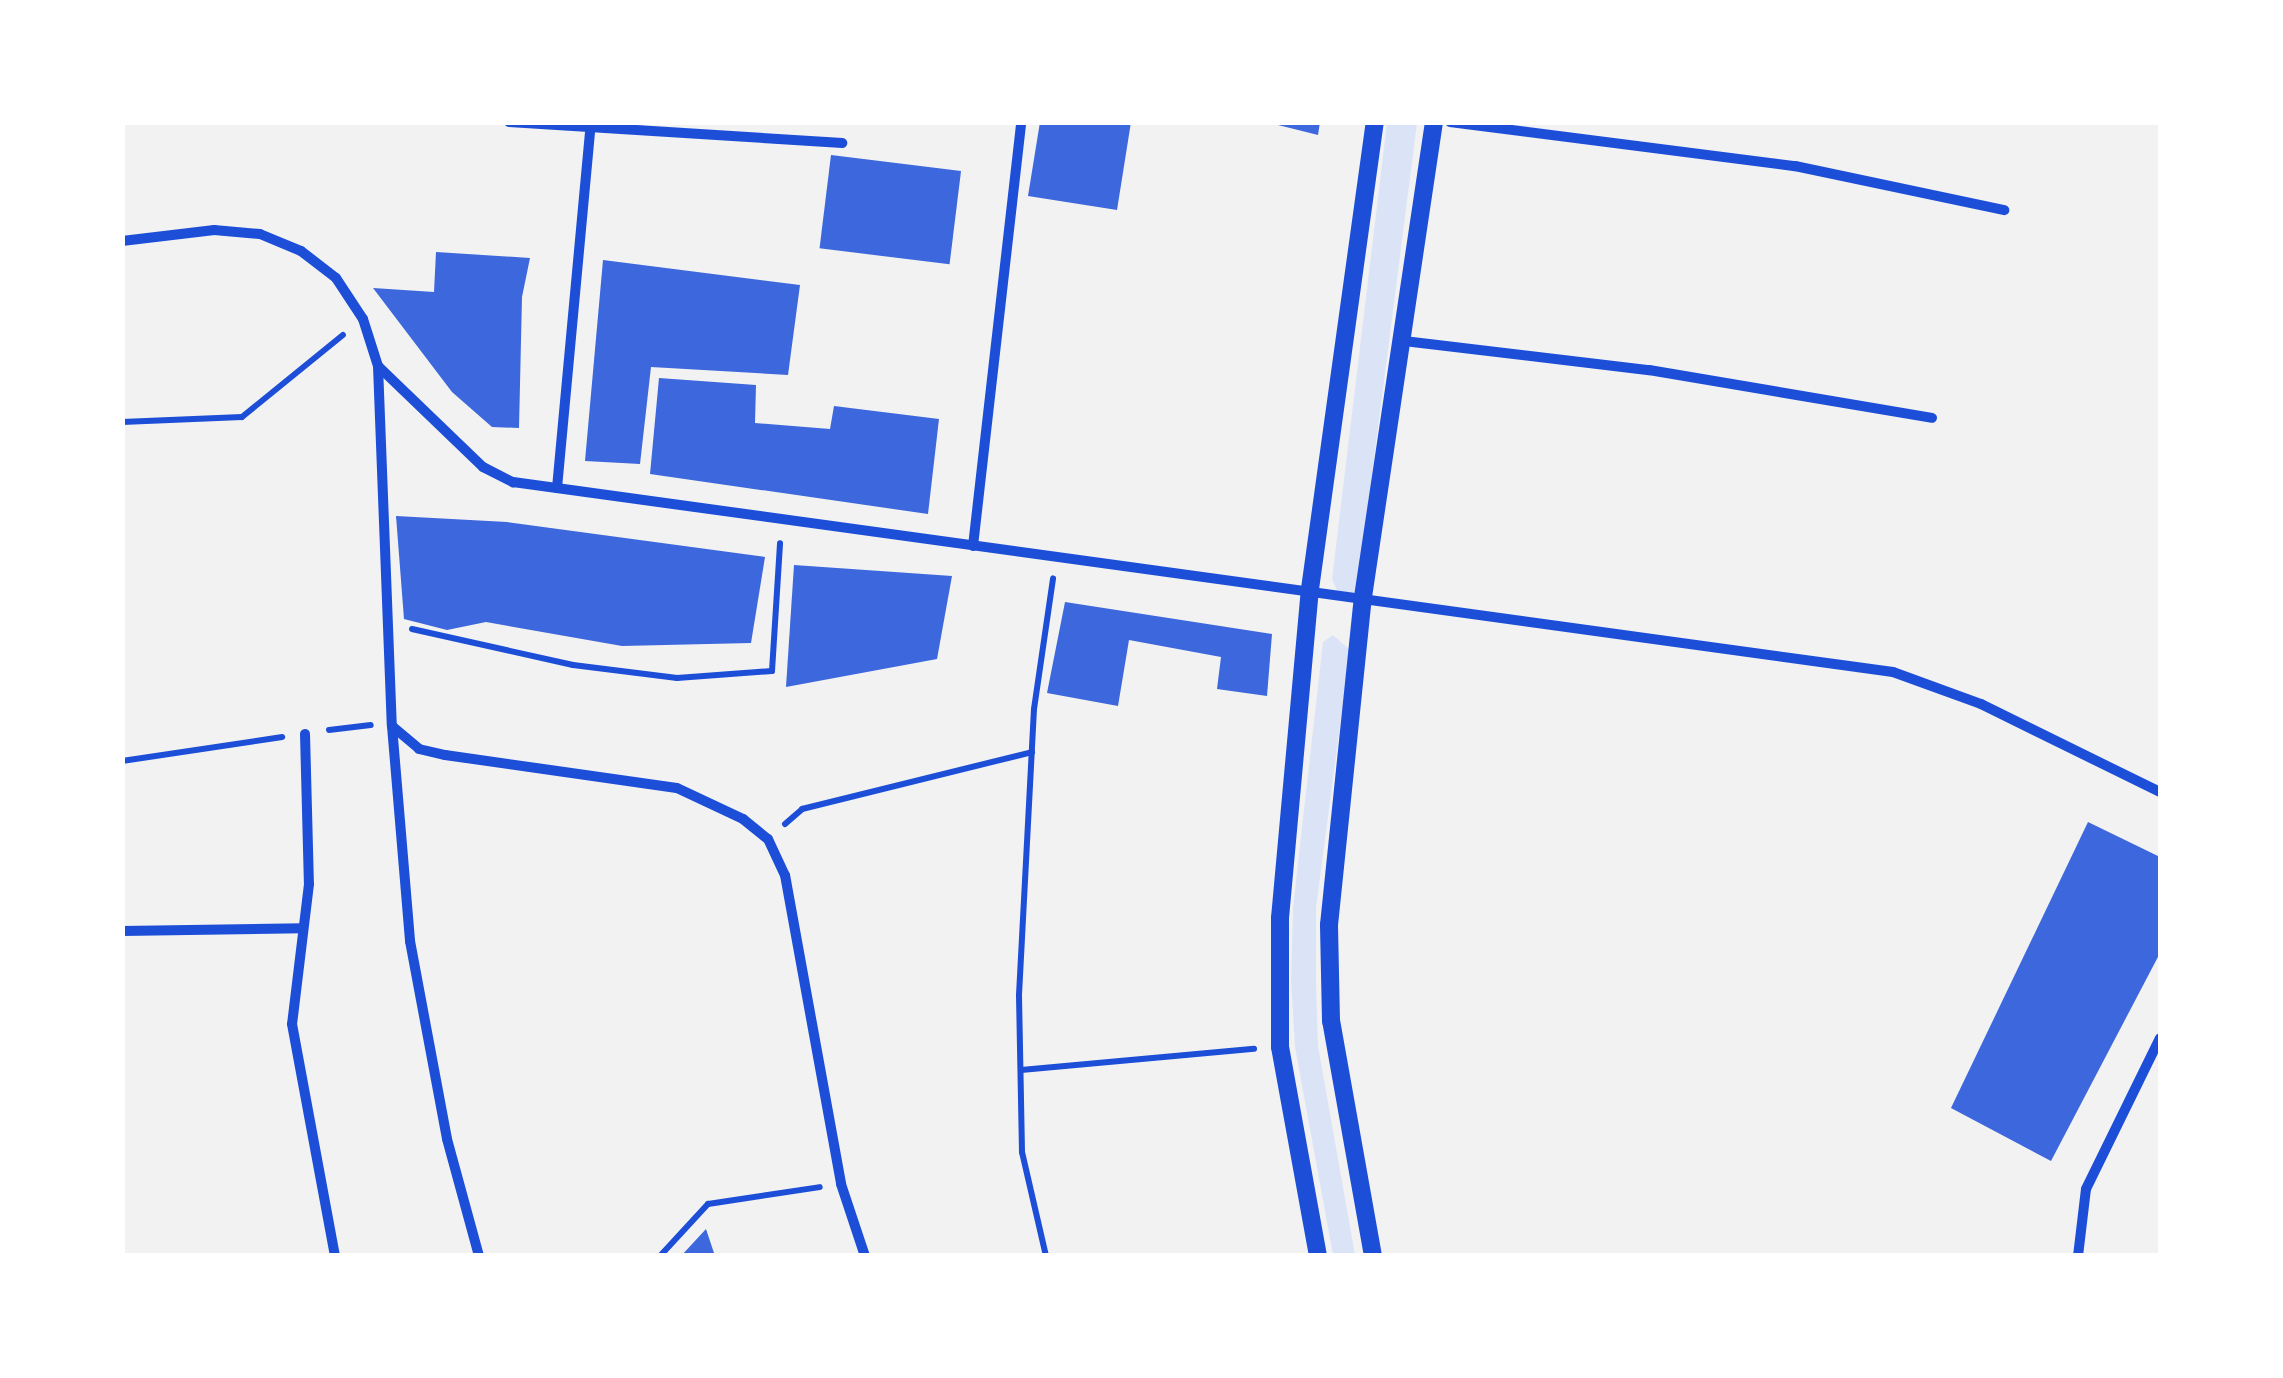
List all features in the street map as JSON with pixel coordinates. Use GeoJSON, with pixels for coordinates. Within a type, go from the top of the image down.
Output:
{"type":"FeatureCollection","features":[{"type":"Feature","properties":{"kind":"street"},"geometry":{"type":"LineString","coordinates":[[509,122],[842,143]]}},
{"type":"Feature","properties":{"kind":"street"},"geometry":{"type":"LineString","coordinates":[[972,546],[1021,122]]}},
{"type":"Feature","properties":{"kind":"street"},"geometry":{"type":"LineString","coordinates":[[1318,1256],[1280,1047],[1280,918],[1310,589],[1374,122]]}},
{"type":"Feature","properties":{"kind":"street"},"geometry":{"type":"LineString","coordinates":[[1373,1256],[1343,1102],[1330,963],[1363,597],[1434,122]]}},
{"type":"Feature","properties":{"kind":"street"},"geometry":{"type":"LineString","coordinates":[[1450,122],[1795,166],[2004,210]]}},
{"type":"Feature","properties":{"kind":"street"},"geometry":{"type":"LineString","coordinates":[[557,488],[590,125]]}},
{"type":"Feature","properties":{"kind":"street"},"geometry":{"type":"LineString","coordinates":[[122,241],[214,230],[260,234],[301,251],[336,278],[364,319],[378,366],[392,726],[410,941],[425,1036],[479,1256]]}},
{"type":"Feature","properties":{"kind":"street"},"geometry":{"type":"LineString","coordinates":[[1404,341],[1649,370],[1932,418]]}},
{"type":"Feature","properties":{"kind":"street"},"geometry":{"type":"LineString","coordinates":[[378,366],[483,467],[514,482],[781,522],[1310,589],[1893,672],[1981,704],[2160,792]]}},
{"type":"Feature","properties":{"kind":"street"},"geometry":{"type":"LineString","coordinates":[[392,726],[419,748],[446,755],[678,788],[743,819],[768,839],[785,875],[841,1184],[865,1256]]}},
{"type":"Feature","properties":{"kind":"street"},"geometry":{"type":"LineString","coordinates":[[305,734],[309,884],[292,1024],[335,1256]]}},
{"type":"Feature","properties":{"kind":"street"},"geometry":{"type":"LineString","coordinates":[[122,931],[303,928]]}},
{"type":"Feature","properties":{"kind":"street"},"geometry":{"type":"LineString","coordinates":[[2078,1256],[2086,1189],[2160,1038]]}},
{"type":"Feature","properties":{"kind":"path"},"geometry":{"type":"LineString","coordinates":[[122,422],[242,417],[364,319]]}},
{"type":"Feature","properties":{"kind":"path"},"geometry":{"type":"LineString","coordinates":[[387,624],[573,665],[677,678],[772,671],[781,522]]}},
{"type":"Feature","properties":{"kind":"path"},"geometry":{"type":"LineString","coordinates":[[1046,1256],[1022,1152],[1020,1070],[1032,752],[1056,557]]}},
{"type":"Feature","properties":{"kind":"path"},"geometry":{"type":"LineString","coordinates":[[122,761],[305,734],[392,726]]}},
{"type":"Feature","properties":{"kind":"path"},"geometry":{"type":"LineString","coordinates":[[768,839],[802,809],[1032,752]]}},
{"type":"Feature","properties":{"kind":"path"},"geometry":{"type":"LineString","coordinates":[[1020,1070],[1280,1047]]}},
{"type":"Feature","properties":{"kind":"path"},"geometry":{"type":"LineString","coordinates":[[660,1256],[708,1204],[841,1184]]}},
{"type":"Feature","properties":{"kind":"shaded area"},"geometry":{"type":"Polygon","coordinates":[[[1387,123],[1417,123],[1357,592],[1349,594],[1337,591],[1332,579],[1387,123]]]}},
{"type":"Feature","properties":{"kind":"shaded area"},"geometry":{"type":"Polygon","coordinates":[[[1333,635],[1350,650],[1316,908],[1318,1046],[1355,1255],[1333,1255],[1295,1047],[1291,980],[1293,907],[1323,642],[1333,635]]]}},
{"type":"Feature","properties":{"kind":"building"},"geometry":{"type":"Polygon","coordinates":[[[1040,122],[1131,122],[1117,210],[1028,196],[1040,122]]]}},
{"type":"Feature","properties":{"kind":"building"},"geometry":{"type":"Polygon","coordinates":[[[1266,122],[1320,122],[1318,135],[1266,122]]]}},
{"type":"Feature","properties":{"kind":"building"},"geometry":{"type":"Polygon","coordinates":[[[831,155],[961,171],[950,264],[820,248],[831,155]]]}},
{"type":"Feature","properties":{"kind":"building"},"geometry":{"type":"Polygon","coordinates":[[[436,252],[530,258],[522,297],[519,428],[492,427],[452,392],[373,288],[434,292],[436,252]]]}},
{"type":"Feature","properties":{"kind":"building"},"geometry":{"type":"Polygon","coordinates":[[[603,260],[800,285],[788,375],[651,367],[640,464],[585,461],[603,260]]]}},
{"type":"Feature","properties":{"kind":"building"},"geometry":{"type":"Polygon","coordinates":[[[659,378],[756,385],[755,423],[830,429],[834,406],[939,419],[928,514],[650,474],[659,378]]]}},
{"type":"Feature","properties":{"kind":"building"},"geometry":{"type":"Polygon","coordinates":[[[396,516],[507,522],[765,557],[751,643],[622,646],[486,622],[447,630],[404,619],[396,516]]]}},
{"type":"Feature","properties":{"kind":"building"},"geometry":{"type":"Polygon","coordinates":[[[794,565],[952,576],[937,659],[786,687],[794,565]]]}},
{"type":"Feature","properties":{"kind":"building"},"geometry":{"type":"Polygon","coordinates":[[[1065,602],[1272,634],[1267,696],[1217,689],[1221,657],[1129,640],[1118,706],[1047,693],[1065,602]]]}},
{"type":"Feature","properties":{"kind":"building"},"geometry":{"type":"Polygon","coordinates":[[[2088,822],[2160,857],[2160,953],[2051,1161],[1951,1108],[2088,822]]]}},
{"type":"Feature","properties":{"kind":"building"},"geometry":{"type":"Polygon","coordinates":[[[706,1229],[715,1256],[681,1256],[706,1229]]]}}]}
